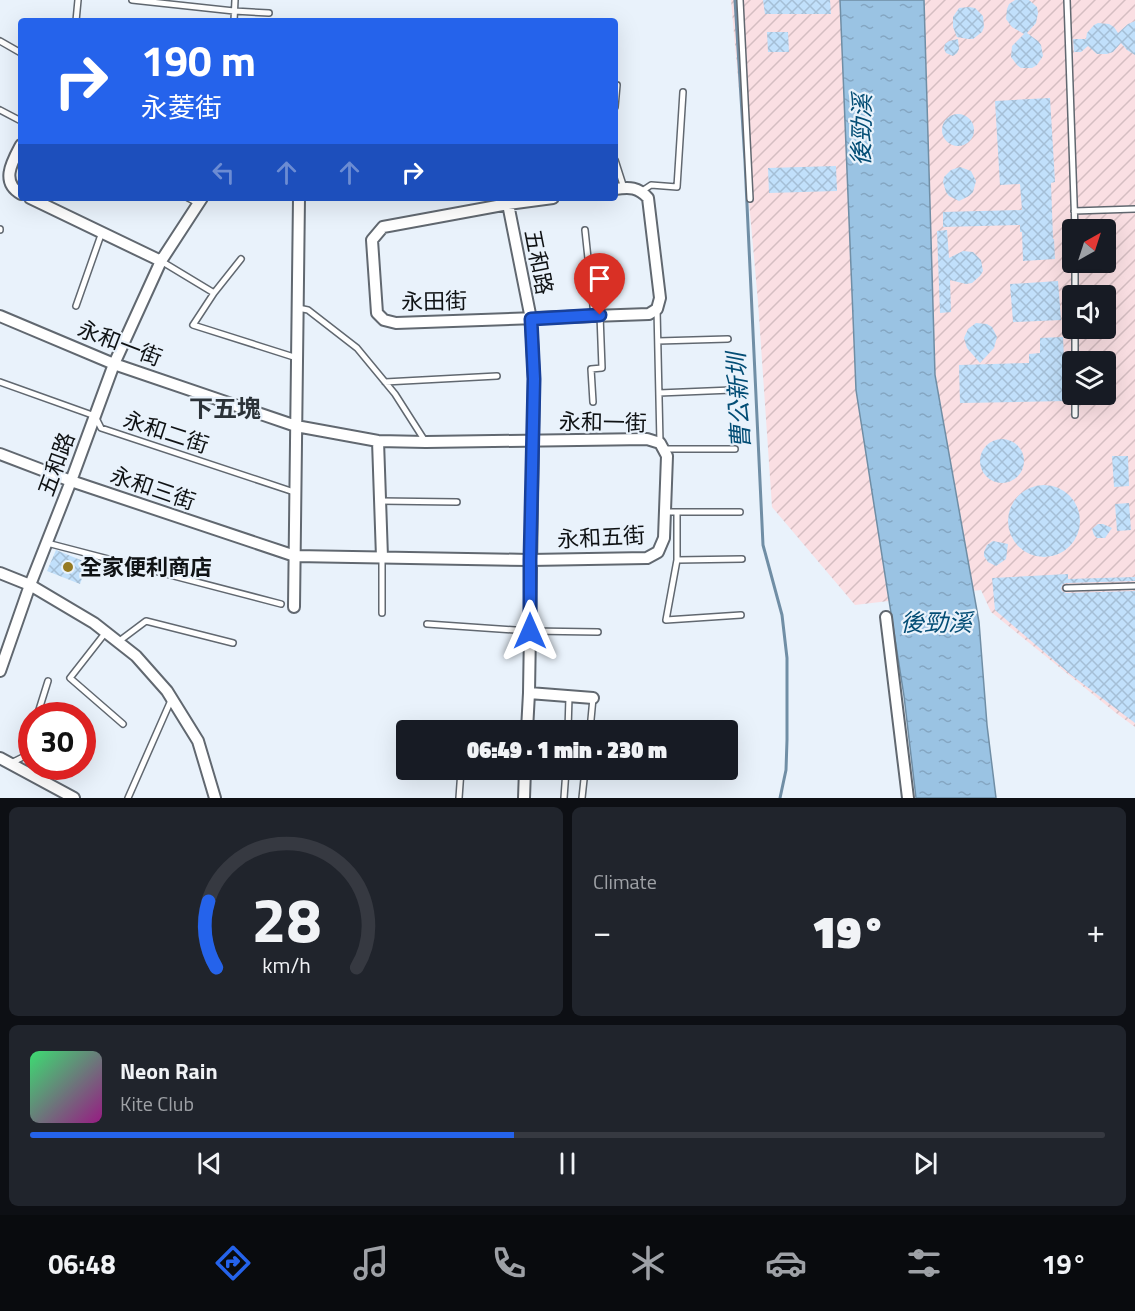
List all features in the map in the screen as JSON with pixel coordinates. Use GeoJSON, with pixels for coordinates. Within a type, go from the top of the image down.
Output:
{"type":"FeatureCollection","features":[{"type":"Feature","properties":{"kind":"street"},"geometry":{"type":"LineString","coordinates":[[18,149],[4,168],[13,190],[18,192]]}},
{"type":"Feature","properties":{"kind":"street"},"geometry":{"type":"LineString","coordinates":[[531,319],[649,314],[657,309],[660,298],[648,198],[642,191],[619,189]]}},
{"type":"Feature","properties":{"kind":"street"},"geometry":{"type":"LineString","coordinates":[[36,201],[161,261]]}},
{"type":"Feature","properties":{"kind":"street","name":"五和路"},"geometry":{"type":"LineString","coordinates":[[0,671],[30,585],[114,364],[161,261],[195,201]]}},
{"type":"Feature","properties":{"kind":"street"},"geometry":{"type":"LineString","coordinates":[[294,607],[299,201]]}},
{"type":"Feature","properties":{"kind":"street","name":"五和路"},"geometry":{"type":"LineString","coordinates":[[506,201],[531,319],[534,379],[528,720]]}},
{"type":"Feature","properties":{"kind":"street","name":"永田街"},"geometry":{"type":"LineString","coordinates":[[506,201],[383,227],[372,240],[377,312],[384,320],[396,323],[531,319]]}},
{"type":"Feature","properties":{"kind":"street","name":"永和一街"},"geometry":{"type":"LineString","coordinates":[[0,316],[114,364],[296,426],[378,441],[647,439],[661,446],[667,456],[664,538]]}},
{"type":"Feature","properties":{"kind":"street"},"geometry":{"type":"LineString","coordinates":[[378,441],[382,557]]}},
{"type":"Feature","properties":{"kind":"street","name":"永和三街"},"geometry":{"type":"LineString","coordinates":[[0,454],[71,481],[295,556],[530,560]]}},
{"type":"Feature","properties":{"kind":"street","name":"永和五街"},"geometry":{"type":"LineString","coordinates":[[530,560],[647,558],[658,552],[664,538]]}},
{"type":"Feature","properties":{"kind":"street"},"geometry":{"type":"LineString","coordinates":[[0,573],[30,585],[94,623],[135,656],[167,691],[198,741],[215,798]]}},
{"type":"Feature","properties":{"kind":"street"},"geometry":{"type":"LineString","coordinates":[[886,617],[908,798]]}},
{"type":"Feature","properties":{"kind":"street"},"geometry":{"type":"LineString","coordinates":[[529,693],[593,698]]}},
{"type":"Feature","properties":{"kind":"street"},"geometry":{"type":"LineString","coordinates":[[0,758],[74,798]]}},
{"type":"Feature","properties":{"kind":"street"},"geometry":{"type":"LineString","coordinates":[[524,798],[525,780]]}},
{"type":"Feature","properties":{"kind":"lane"},"geometry":{"type":"LineString","coordinates":[[76,18],[78,0]]}},
{"type":"Feature","properties":{"kind":"lane"},"geometry":{"type":"LineString","coordinates":[[132,0],[234,11],[269,12]]}},
{"type":"Feature","properties":{"kind":"lane"},"geometry":{"type":"LineString","coordinates":[[234,18],[235,0]]}},
{"type":"Feature","properties":{"kind":"lane"},"geometry":{"type":"LineString","coordinates":[[740,0],[750,199]]}},
{"type":"Feature","properties":{"kind":"lane"},"geometry":{"type":"LineString","coordinates":[[1066,0],[1074,219]]}},
{"type":"Feature","properties":{"kind":"lane"},"geometry":{"type":"LineString","coordinates":[[0,41],[18,51]]}},
{"type":"Feature","properties":{"kind":"lane"},"geometry":{"type":"LineString","coordinates":[[642,191],[651,185],[676,187],[683,92]]}},
{"type":"Feature","properties":{"kind":"lane"},"geometry":{"type":"LineString","coordinates":[[0,110],[18,119]]}},
{"type":"Feature","properties":{"kind":"lane"},"geometry":{"type":"LineString","coordinates":[[1074,211],[1135,208]]}},
{"type":"Feature","properties":{"kind":"lane"},"geometry":{"type":"LineString","coordinates":[[585,230],[602,368],[591,369],[593,402]]}},
{"type":"Feature","properties":{"kind":"lane"},"geometry":{"type":"LineString","coordinates":[[76,306],[102,232]]}},
{"type":"Feature","properties":{"kind":"lane"},"geometry":{"type":"LineString","coordinates":[[241,259],[214,293],[193,325],[297,358]]}},
{"type":"Feature","properties":{"kind":"lane"},"geometry":{"type":"LineString","coordinates":[[161,261],[214,293]]}},
{"type":"Feature","properties":{"kind":"lane"},"geometry":{"type":"LineString","coordinates":[[298,308],[308,310],[357,348],[395,394],[426,442]]}},
{"type":"Feature","properties":{"kind":"lane"},"geometry":{"type":"LineString","coordinates":[[657,309],[661,446],[735,449]]}},
{"type":"Feature","properties":{"kind":"lane"},"geometry":{"type":"LineString","coordinates":[[658,341],[728,339]]}},
{"type":"Feature","properties":{"kind":"lane"},"geometry":{"type":"LineString","coordinates":[[385,382],[497,376]]}},
{"type":"Feature","properties":{"kind":"lane","name":"永和二街"},"geometry":{"type":"LineString","coordinates":[[0,382],[94,416],[101,428],[294,492]]}},
{"type":"Feature","properties":{"kind":"lane"},"geometry":{"type":"LineString","coordinates":[[659,393],[732,390]]}},
{"type":"Feature","properties":{"kind":"lane"},"geometry":{"type":"LineString","coordinates":[[1075,405],[1075,415]]}},
{"type":"Feature","properties":{"kind":"lane"},"geometry":{"type":"LineString","coordinates":[[380,501],[457,502]]}},
{"type":"Feature","properties":{"kind":"lane"},"geometry":{"type":"LineString","coordinates":[[665,512],[740,512]]}},
{"type":"Feature","properties":{"kind":"lane"},"geometry":{"type":"LineString","coordinates":[[677,512],[677,560],[666,620],[741,615]]}},
{"type":"Feature","properties":{"kind":"lane"},"geometry":{"type":"LineString","coordinates":[[46,543],[280,604]]}},
{"type":"Feature","properties":{"kind":"lane"},"geometry":{"type":"LineString","coordinates":[[382,557],[382,613]]}},
{"type":"Feature","properties":{"kind":"lane"},"geometry":{"type":"LineString","coordinates":[[677,560],[742,559]]}},
{"type":"Feature","properties":{"kind":"lane"},"geometry":{"type":"LineString","coordinates":[[1065,588],[1135,586]]}},
{"type":"Feature","properties":{"kind":"lane"},"geometry":{"type":"LineString","coordinates":[[118,642],[146,621],[233,643]]}},
{"type":"Feature","properties":{"kind":"lane"},"geometry":{"type":"LineString","coordinates":[[427,624],[530,631],[598,632]]}},
{"type":"Feature","properties":{"kind":"lane"},"geometry":{"type":"LineString","coordinates":[[106,632],[70,678],[123,724]]}},
{"type":"Feature","properties":{"kind":"lane"},"geometry":{"type":"LineString","coordinates":[[41,702],[48,681]]}},
{"type":"Feature","properties":{"kind":"lane"},"geometry":{"type":"LineString","coordinates":[[568,720],[569,697]]}},
{"type":"Feature","properties":{"kind":"lane"},"geometry":{"type":"LineString","coordinates":[[591,720],[593,698]]}},
{"type":"Feature","properties":{"kind":"lane"},"geometry":{"type":"LineString","coordinates":[[128,798],[172,699]]}},
{"type":"Feature","properties":{"kind":"lane"},"geometry":{"type":"LineString","coordinates":[[11,764],[18,760]]}},
{"type":"Feature","properties":{"kind":"lane"},"geometry":{"type":"LineString","coordinates":[[459,798],[460,780]]}},
{"type":"Feature","properties":{"kind":"lane"},"geometry":{"type":"LineString","coordinates":[[564,798],[565,780]]}},
{"type":"Feature","properties":{"kind":"lane"},"geometry":{"type":"LineString","coordinates":[[582,798],[584,780]]}},
{"type":"Feature","properties":{"kind":"shaded area"},"geometry":{"type":"Polygon","coordinates":[[[731,0],[1135,0],[1135,727],[991,612],[981,590],[855,605],[772,507],[758,302],[731,0]]]}},
{"type":"Feature","properties":{"kind":"water","name":"後勁溪"},"geometry":{"type":"Polygon","coordinates":[[[840,0],[924,0],[935,375],[979,622],[987,725],[996,798],[916,798],[904,696],[856,390],[840,0]]]}},
{"type":"Feature","properties":{"kind":"building"},"geometry":{"type":"Polygon","coordinates":[[[763,0],[830,0],[831,14],[765,14],[763,0]]]}},
{"type":"Feature","properties":{"kind":"building"},"geometry":{"type":"Polygon","coordinates":[[[1015,0],[1029,0],[1037,7],[1036,23],[1027,33],[1041,45],[1043,56],[1032,68],[1021,68],[1011,57],[1012,46],[1024,34],[1012,27],[1006,19],[1009,4],[1015,0]]]}},
{"type":"Feature","properties":{"kind":"building"},"geometry":{"type":"Polygon","coordinates":[[[959,8],[975,8],[983,16],[982,32],[973,39],[957,37],[953,27],[953,17],[959,8]]]}},
{"type":"Feature","properties":{"kind":"building"},"geometry":{"type":"Polygon","coordinates":[[[1135,21],[1135,55],[1121,43],[1113,52],[1107,54],[1097,54],[1088,46],[1081,52],[1074,52],[1073,39],[1086,39],[1087,33],[1094,25],[1109,24],[1118,33],[1135,21]]]}},
{"type":"Feature","properties":{"kind":"building"},"geometry":{"type":"Polygon","coordinates":[[[767,32],[788,32],[789,52],[768,52],[767,32]]]}},
{"type":"Feature","properties":{"kind":"building"},"geometry":{"type":"Polygon","coordinates":[[[958,39],[957,53],[953,56],[946,53],[945,44],[958,39]]]}},
{"type":"Feature","properties":{"kind":"building"},"geometry":{"type":"Polygon","coordinates":[[[1050,98],[1055,182],[1051,183],[1055,259],[1023,261],[1020,225],[943,227],[943,212],[1022,210],[1020,184],[1000,185],[995,101],[1050,98]]]}},
{"type":"Feature","properties":{"kind":"building"},"geometry":{"type":"Polygon","coordinates":[[[958,114],[969,119],[974,130],[969,141],[958,146],[947,141],[942,130],[947,119],[958,114]]]}},
{"type":"Feature","properties":{"kind":"building"},"geometry":{"type":"Polygon","coordinates":[[[836,166],[837,191],[769,193],[768,168],[836,166]]]}},
{"type":"Feature","properties":{"kind":"building"},"geometry":{"type":"Polygon","coordinates":[[[960,167],[971,171],[976,181],[973,192],[959,201],[949,196],[943,182],[944,177],[951,170],[960,167]]]}},
{"type":"Feature","properties":{"kind":"building"},"geometry":{"type":"Polygon","coordinates":[[[947,230],[949,258],[963,251],[973,252],[981,260],[983,271],[972,283],[966,284],[950,280],[951,312],[940,313],[937,231],[947,230]]]}},
{"type":"Feature","properties":{"kind":"building"},"geometry":{"type":"Polygon","coordinates":[[[1058,281],[1061,320],[1013,322],[1010,284],[1058,281]]]}},
{"type":"Feature","properties":{"kind":"building"},"geometry":{"type":"Polygon","coordinates":[[[976,323],[992,327],[997,337],[994,348],[980,363],[967,348],[964,338],[968,329],[976,323]]]}},
{"type":"Feature","properties":{"kind":"building"},"geometry":{"type":"Polygon","coordinates":[[[1062,337],[1063,339],[1062,401],[960,403],[959,365],[1029,363],[1029,354],[1040,353],[1040,338],[1062,337]]]}},
{"type":"Feature","properties":{"kind":"building"},"geometry":{"type":"Polygon","coordinates":[[[1002,439],[1017,446],[1024,461],[1017,476],[1002,483],[987,476],[980,461],[987,446],[1002,439]]]}},
{"type":"Feature","properties":{"kind":"building"},"geometry":{"type":"Polygon","coordinates":[[[1112,456],[1128,456],[1129,486],[1114,487],[1112,456]]]}},
{"type":"Feature","properties":{"kind":"building"},"geometry":{"type":"Polygon","coordinates":[[[1044,485],[1064,491],[1074,501],[1080,521],[1074,541],[1064,551],[1044,557],[1024,551],[1014,541],[1008,521],[1014,501],[1024,491],[1044,485]]]}},
{"type":"Feature","properties":{"kind":"building"},"geometry":{"type":"Polygon","coordinates":[[[1129,503],[1131,530],[1117,531],[1115,504],[1129,503]]]}},
{"type":"Feature","properties":{"kind":"building"},"geometry":{"type":"Polygon","coordinates":[[[1098,524],[1112,528],[1105,538],[1097,538],[1094,535],[1092,529],[1098,524]]]}},
{"type":"Feature","properties":{"kind":"building"},"geometry":{"type":"Polygon","coordinates":[[[993,541],[1008,544],[1006,559],[996,566],[988,562],[984,556],[987,545],[993,541]]]}},
{"type":"Feature","properties":{"kind":"building","name":"全家便利商店"},"geometry":{"type":"Polygon","coordinates":[[[56,550],[88,563],[80,584],[47,571],[56,550]]]}},
{"type":"Feature","properties":{"kind":"building"},"geometry":{"type":"Polygon","coordinates":[[[1068,574],[1068,579],[1135,577],[1135,581],[1066,583],[1061,588],[1066,593],[1135,591],[1135,723],[1070,674],[995,610],[992,578],[1068,574]]]}},
{"type":"Feature","properties":{"kind":"waterway","name":"曹公新圳"},"geometry":{"type":"LineString","coordinates":[[735,0],[763,545],[782,615],[787,658],[786,770],[780,798]]}},
{"type":"Feature","properties":{"kind":"place","name":"全家便利商店"},"geometry":{"type":"Point","coordinates":[68,567]}},
{"type":"Feature","properties":{"kind":"district","name":"下五塊"},"geometry":{"type":"Point","coordinates":[225,409]}},
{"type":"Feature","properties":{"kind":"route"},"geometry":{"type":"LineString","coordinates":[[530,631],[534,379],[531,319],[600,315]]}}]}
